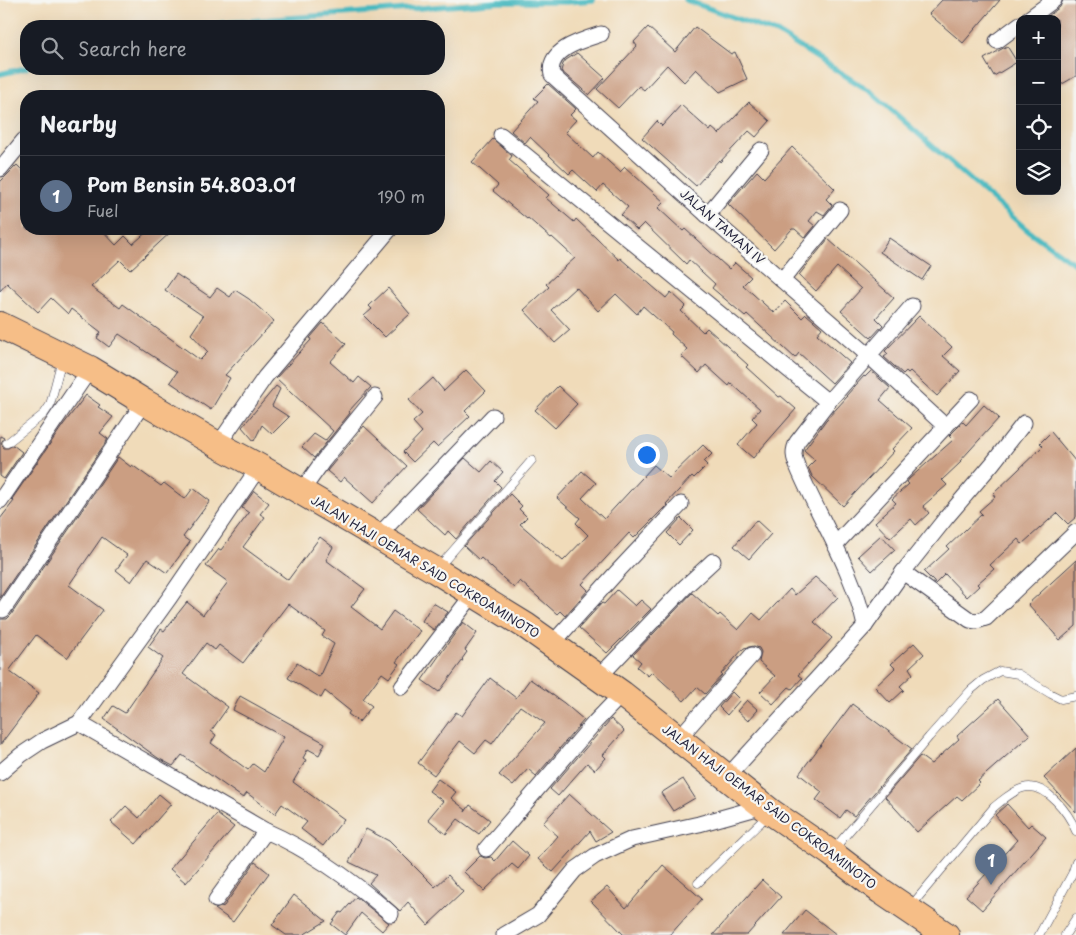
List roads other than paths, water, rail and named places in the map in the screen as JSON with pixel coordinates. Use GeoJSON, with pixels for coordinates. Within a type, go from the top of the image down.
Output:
{"type":"FeatureCollection","features":[{"type":"Feature","properties":{"kind":"highway","name":"JALAN HAJI OEMAR SAID COKROAMINOTO"},"geometry":{"type":"LineString","coordinates":[[0,325],[90,369],[474,593],[552,644],[622,694],[768,809],[908,910],[946,935]]}},
{"type":"Feature","properties":{"kind":"street"},"geometry":{"type":"LineString","coordinates":[[1033,15],[1054,0]]}},
{"type":"Feature","properties":{"kind":"street"},"geometry":{"type":"LineString","coordinates":[[997,41],[1016,27]]}},
{"type":"Feature","properties":{"kind":"street","name":"JALAN TAMAN IV"},"geometry":{"type":"LineString","coordinates":[[601,34],[585,39],[563,51],[551,64],[552,75],[945,426]]}},
{"type":"Feature","properties":{"kind":"street"},"geometry":{"type":"LineString","coordinates":[[501,135],[828,402]]}},
{"type":"Feature","properties":{"kind":"street"},"geometry":{"type":"LineString","coordinates":[[0,169],[20,145]]}},
{"type":"Feature","properties":{"kind":"street"},"geometry":{"type":"LineString","coordinates":[[707,215],[761,150]]}},
{"type":"Feature","properties":{"kind":"street"},"geometry":{"type":"LineString","coordinates":[[782,280],[840,210]]}},
{"type":"Feature","properties":{"kind":"street"},"geometry":{"type":"LineString","coordinates":[[218,445],[265,377],[385,235]]}},
{"type":"Feature","properties":{"kind":"street"},"geometry":{"type":"LineString","coordinates":[[865,626],[861,608],[835,545],[806,486],[794,458],[793,450],[828,402],[912,306]]}},
{"type":"Feature","properties":{"kind":"street"},"geometry":{"type":"LineString","coordinates":[[0,502],[90,369]]}},
{"type":"Feature","properties":{"kind":"street"},"geometry":{"type":"LineString","coordinates":[[301,492],[323,461],[375,397]]}},
{"type":"Feature","properties":{"kind":"street"},"geometry":{"type":"LineString","coordinates":[[835,545],[971,399]]}},
{"type":"Feature","properties":{"kind":"street"},"geometry":{"type":"LineString","coordinates":[[3,610],[144,402]]}},
{"type":"Feature","properties":{"kind":"street"},"geometry":{"type":"LineString","coordinates":[[377,537],[493,416]]}},
{"type":"Feature","properties":{"kind":"street"},"geometry":{"type":"LineString","coordinates":[[727,777],[865,626],[903,572],[1024,423]]}},
{"type":"Feature","properties":{"kind":"street"},"geometry":{"type":"LineString","coordinates":[[0,773],[21,755],[42,741],[79,723],[170,597],[259,467]]}},
{"type":"Feature","properties":{"kind":"street"},"geometry":{"type":"LineString","coordinates":[[552,644],[682,504]]}},
{"type":"Feature","properties":{"kind":"street"},"geometry":{"type":"LineString","coordinates":[[903,572],[970,620],[977,621],[986,618],[1076,532]]}},
{"type":"Feature","properties":{"kind":"street"},"geometry":{"type":"LineString","coordinates":[[598,678],[712,561]]}},
{"type":"Feature","properties":{"kind":"street"},"geometry":{"type":"LineString","coordinates":[[402,687],[474,593]]}},
{"type":"Feature","properties":{"kind":"street"},"geometry":{"type":"LineString","coordinates":[[678,739],[752,655]]}},
{"type":"Feature","properties":{"kind":"street"},"geometry":{"type":"LineString","coordinates":[[486,849],[583,736],[622,694]]}},
{"type":"Feature","properties":{"kind":"street"},"geometry":{"type":"LineString","coordinates":[[79,723],[266,831],[280,837],[341,874],[390,914]]}},
{"type":"Feature","properties":{"kind":"street"},"geometry":{"type":"LineString","coordinates":[[504,935],[538,915],[575,870],[595,856],[632,839],[768,809]]}},
{"type":"Feature","properties":{"kind":"street"},"geometry":{"type":"LineString","coordinates":[[216,900],[266,831]]}},
{"type":"Feature","properties":{"kind":"lane"},"geometry":{"type":"LineString","coordinates":[[7,443],[44,414],[50,405],[63,355]]}},
{"type":"Feature","properties":{"kind":"lane"},"geometry":{"type":"LineString","coordinates":[[435,570],[532,460]]}},
{"type":"Feature","properties":{"kind":"lane"},"geometry":{"type":"LineString","coordinates":[[831,853],[929,737],[971,690],[983,680],[1000,671],[1018,674],[1061,698],[1076,696]]}},
{"type":"Feature","properties":{"kind":"lane"},"geometry":{"type":"LineString","coordinates":[[908,910],[994,807],[1010,794],[1023,788],[1031,787],[1043,790],[1064,810],[1076,831]]}},
{"type":"Feature","properties":{"kind":"lane"},"geometry":{"type":"LineString","coordinates":[[698,883],[768,809]]}},
{"type":"Feature","properties":{"kind":"lane"},"geometry":{"type":"LineString","coordinates":[[1039,935],[1072,874],[1076,862]]}},
{"type":"Feature","properties":{"kind":"lane"},"geometry":{"type":"LineString","coordinates":[[1065,935],[1076,918]]}},
{"type":"Feature","properties":{"kind":"waterway"},"geometry":{"type":"LineString","coordinates":[[263,20],[500,2],[593,0]]}},
{"type":"Feature","properties":{"kind":"waterway"},"geometry":{"type":"LineString","coordinates":[[686,0],[779,34],[871,92],[1026,229],[1076,265]]}},
{"type":"Feature","properties":{"kind":"waterway"},"geometry":{"type":"LineString","coordinates":[[0,74],[20,69]]}},
{"type":"Feature","properties":{"kind":"place","name":"Pom Bensin 54.803.01"},"geometry":{"type":"Point","coordinates":[991,885]}}]}
